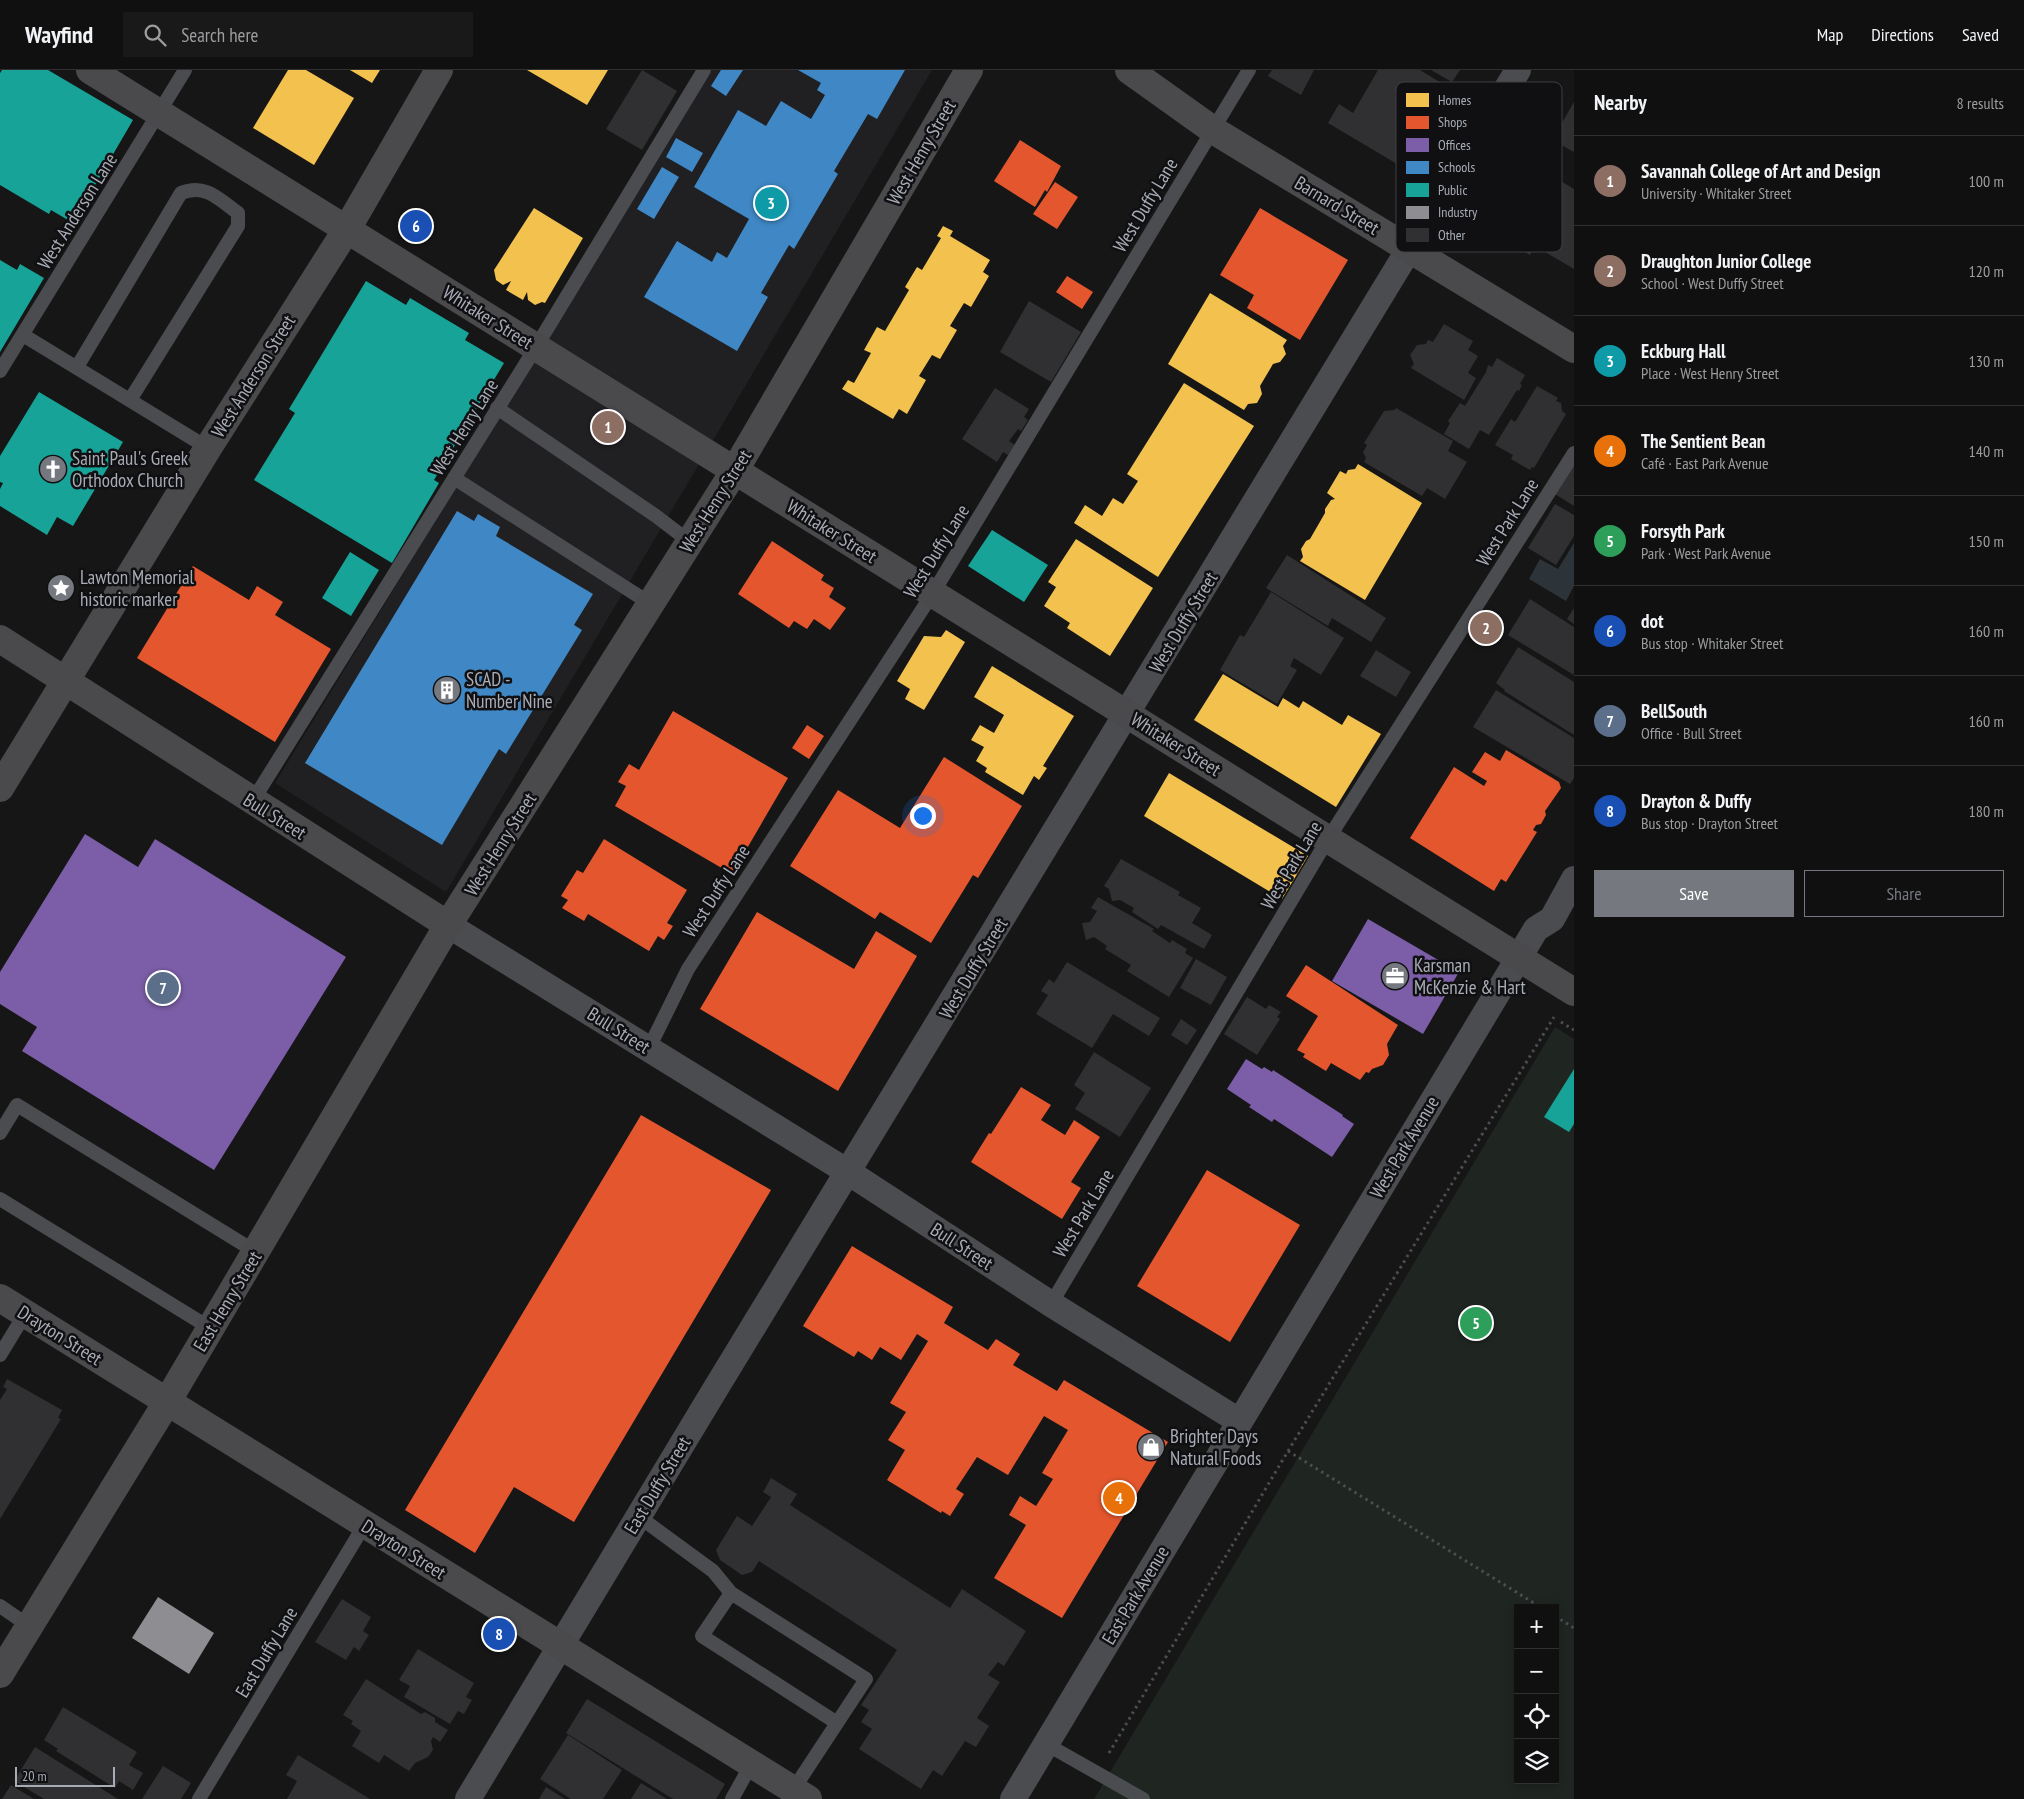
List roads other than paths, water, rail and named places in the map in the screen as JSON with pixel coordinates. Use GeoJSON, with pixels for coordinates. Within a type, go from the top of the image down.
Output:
{"type":"FeatureCollection","features":[{"type":"Feature","properties":{"kind":"main road","name":"Whitaker Street"},"geometry":{"type":"LineString","coordinates":[[90,70],[1574,992]]}},
{"type":"Feature","properties":{"kind":"main road","name":"West Anderson Street"},"geometry":{"type":"LineString","coordinates":[[0,788],[208,448],[347,229],[439,70]]}},
{"type":"Feature","properties":{"kind":"main road","name":"West Henry Street"},"geometry":{"type":"LineString","coordinates":[[448,925],[735,470],[969,70]]}},
{"type":"Feature","properties":{"kind":"main road","name":"Barnard Street"},"geometry":{"type":"LineString","coordinates":[[1129,70],[1213,130],[1396,241]]}},
{"type":"Feature","properties":{"kind":"main road","name":"Barnard Street"},"geometry":{"type":"LineString","coordinates":[[1414,252],[1574,349]]}},
{"type":"Feature","properties":{"kind":"main road","name":"Bull Street"},"geometry":{"type":"LineString","coordinates":[[0,639],[252,802],[448,925]]}},
{"type":"Feature","properties":{"kind":"main road","name":"East Henry Street"},"geometry":{"type":"LineString","coordinates":[[0,1674],[167,1402],[448,925]]}},
{"type":"Feature","properties":{"kind":"main road","name":"Drayton Street"},"geometry":{"type":"LineString","coordinates":[[0,1298],[365,1524],[559,1647],[801,1794]]}},
{"type":"Feature","properties":{"kind":"street","name":"West Duffy Street"},"geometry":{"type":"LineString","coordinates":[[1511,82],[1518,70]]}},
{"type":"Feature","properties":{"kind":"street","name":"West Duffy Street"},"geometry":{"type":"LineString","coordinates":[[848,1172],[1407,252]]}},
{"type":"Feature","properties":{"kind":"street","name":"West Park Avenue"},"geometry":{"type":"LineString","coordinates":[[1224,1445],[1536,929],[1552,919],[1574,879]]}},
{"type":"Feature","properties":{"kind":"street","name":"Bull Street"},"geometry":{"type":"LineString","coordinates":[[448,925],[848,1172],[1051,1304],[1239,1421]]}},
{"type":"Feature","properties":{"kind":"street","name":"East Duffy Street"},"geometry":{"type":"LineString","coordinates":[[468,1799],[848,1172]]}},
{"type":"Feature","properties":{"kind":"street","name":"East Park Avenue"},"geometry":{"type":"LineString","coordinates":[[1013,1799],[1224,1445]]}},
{"type":"Feature","properties":{"kind":"lane","name":"West Anderson Lane"},"geometry":{"type":"LineString","coordinates":[[0,371],[184,70]]}},
{"type":"Feature","properties":{"kind":"lane","name":"West Henry Lane"},"geometry":{"type":"LineString","coordinates":[[252,802],[536,347],[704,70]]}},
{"type":"Feature","properties":{"kind":"lane","name":"West Duffy Lane"},"geometry":{"type":"LineString","coordinates":[[649,1048],[688,969],[933,593],[1249,70]]}},
{"type":"Feature","properties":{"kind":"lane"},"geometry":{"type":"LineString","coordinates":[[77,367],[181,193],[192,188],[202,190],[220,200],[238,213],[238,226],[130,400]]}},
{"type":"Feature","properties":{"kind":"lane"},"geometry":{"type":"LineString","coordinates":[[23,334],[208,448]]}},
{"type":"Feature","properties":{"kind":"lane"},"geometry":{"type":"LineString","coordinates":[[497,408],[656,516],[690,542]]}},
{"type":"Feature","properties":{"kind":"lane","name":"West Park Lane"},"geometry":{"type":"LineString","coordinates":[[1051,1304],[1328,838],[1574,452]]}},
{"type":"Feature","properties":{"kind":"lane"},"geometry":{"type":"LineString","coordinates":[[454,478],[651,604]]}},
{"type":"Feature","properties":{"kind":"lane"},"geometry":{"type":"LineString","coordinates":[[0,1133],[18,1105],[256,1252]]}},
{"type":"Feature","properties":{"kind":"lane"},"geometry":{"type":"LineString","coordinates":[[0,1199],[210,1328]]}},
{"type":"Feature","properties":{"kind":"lane"},"geometry":{"type":"LineString","coordinates":[[0,1355],[25,1314]]}},
{"type":"Feature","properties":{"kind":"lane"},"geometry":{"type":"LineString","coordinates":[[638,1516],[713,1571],[731,1593],[866,1679],[837,1723],[801,1794]]}},
{"type":"Feature","properties":{"kind":"lane","name":"East Duffy Lane"},"geometry":{"type":"LineString","coordinates":[[199,1799],[365,1524]]}},
{"type":"Feature","properties":{"kind":"lane"},"geometry":{"type":"LineString","coordinates":[[731,1593],[702,1636],[837,1723]]}},
{"type":"Feature","properties":{"kind":"lane"},"geometry":{"type":"LineString","coordinates":[[0,1606],[29,1626]]}},
{"type":"Feature","properties":{"kind":"lane"},"geometry":{"type":"LineString","coordinates":[[1046,1744],[1143,1799]]}},
{"type":"Feature","properties":{"kind":"lane"},"geometry":{"type":"LineString","coordinates":[[732,1799],[752,1763]]}},
{"type":"Feature","properties":{"kind":"place","name":"Eckburg Hall"},"geometry":{"type":"Point","coordinates":[771,203]}},
{"type":"Feature","properties":{"kind":"place","name":"dot"},"geometry":{"type":"Point","coordinates":[416,226]}},
{"type":"Feature","properties":{"kind":"place","name":"Savannah College of Art and Design"},"geometry":{"type":"Point","coordinates":[608,427]}},
{"type":"Feature","properties":{"kind":"place","name":"Saint Paul's Greek Orthodox Church"},"geometry":{"type":"Point","coordinates":[53,469]}},
{"type":"Feature","properties":{"kind":"place","name":"Lawton Memorial historic marker"},"geometry":{"type":"Point","coordinates":[61,588]}},
{"type":"Feature","properties":{"kind":"place","name":"Draughton Junior College"},"geometry":{"type":"Point","coordinates":[1486,628]}},
{"type":"Feature","properties":{"kind":"place","name":"SCAD - Number Nine"},"geometry":{"type":"Point","coordinates":[447,690]}},
{"type":"Feature","properties":{"kind":"place","name":"Karsman McKenzie & Hart"},"geometry":{"type":"Point","coordinates":[1395,976]}},
{"type":"Feature","properties":{"kind":"place","name":"BellSouth"},"geometry":{"type":"Point","coordinates":[163,988]}},
{"type":"Feature","properties":{"kind":"place","name":"Forsyth Park"},"geometry":{"type":"Point","coordinates":[1476,1323]}},
{"type":"Feature","properties":{"kind":"place","name":"Brighter Days Natural Foods"},"geometry":{"type":"Point","coordinates":[1151,1447]}},
{"type":"Feature","properties":{"kind":"place","name":"The Sentient Bean"},"geometry":{"type":"Point","coordinates":[1119,1498]}},
{"type":"Feature","properties":{"kind":"place","name":"Drayton & Duffy"},"geometry":{"type":"Point","coordinates":[499,1634]}}]}
